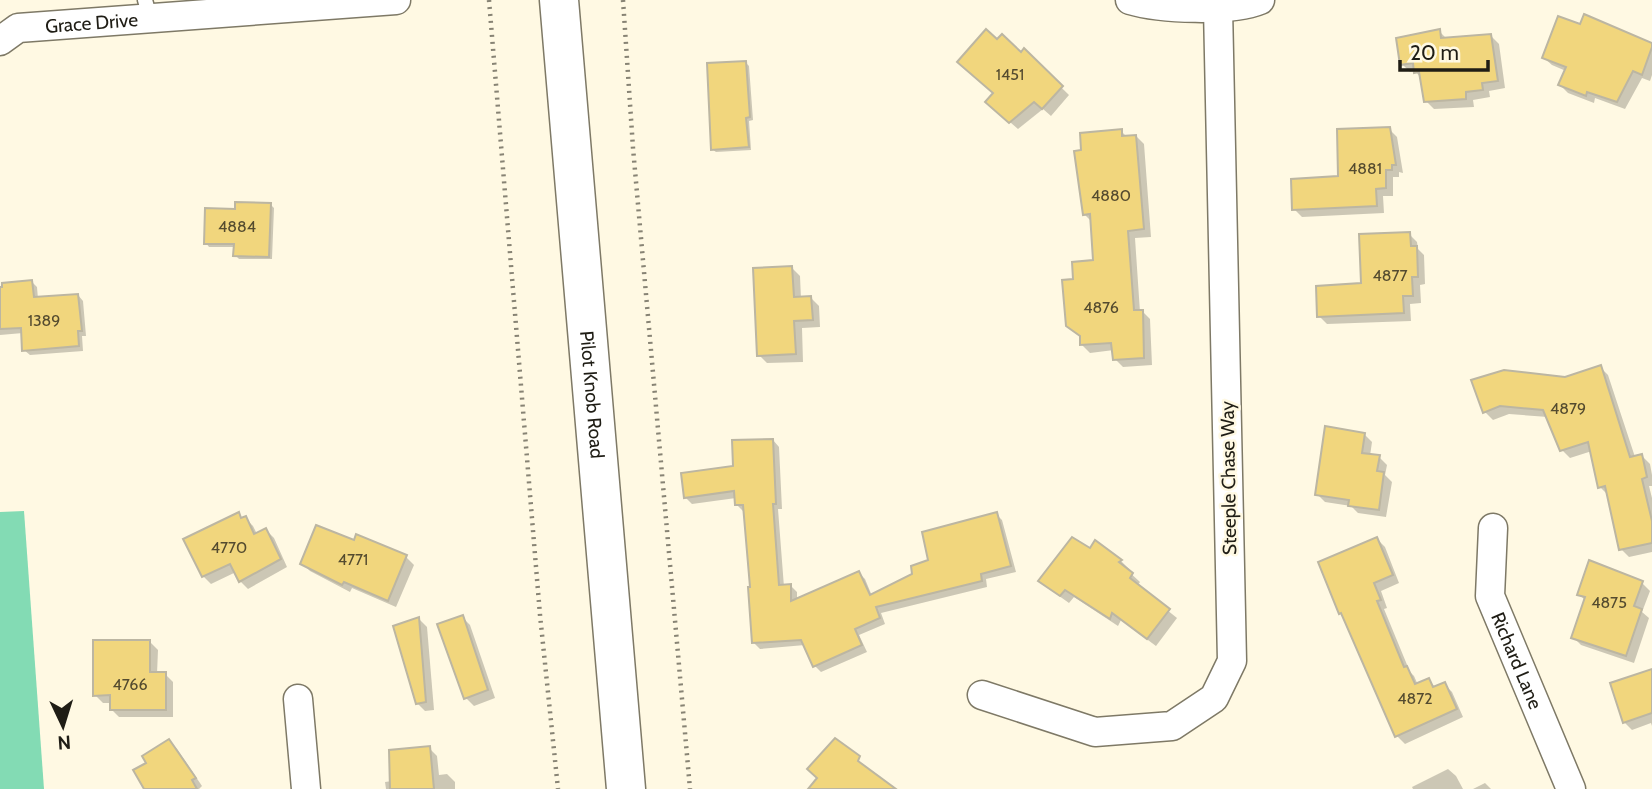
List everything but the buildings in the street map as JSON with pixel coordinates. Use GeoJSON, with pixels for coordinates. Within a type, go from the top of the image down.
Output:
{"type":"FeatureCollection","features":[{"type":"Feature","properties":{"kind":"main road","name":"Pilot Knob Road"},"geometry":{"type":"LineString","coordinates":[[559,0],[626,789]]}},
{"type":"Feature","properties":{"kind":"street","name":"Grace Drive"},"geometry":{"type":"LineString","coordinates":[[0,41],[18,28],[147,9],[396,0]]}},
{"type":"Feature","properties":{"kind":"street"},"geometry":{"type":"LineString","coordinates":[[1130,0],[1146,5],[1218,8],[1260,0]]}},
{"type":"Feature","properties":{"kind":"street","name":"Steeple Chase Way"},"geometry":{"type":"LineString","coordinates":[[982,695],[1095,732],[1172,726],[1214,698],[1232,661],[1218,8]]}},
{"type":"Feature","properties":{"kind":"street","name":"Richard Lane"},"geometry":{"type":"LineString","coordinates":[[1493,528],[1490,596],[1571,789]]}},
{"type":"Feature","properties":{"kind":"street"},"geometry":{"type":"LineString","coordinates":[[298,699],[306,789]]}},
{"type":"Feature","properties":{"kind":"path"},"geometry":{"type":"LineString","coordinates":[[489,0],[539,601],[558,789]]}},
{"type":"Feature","properties":{"kind":"path"},"geometry":{"type":"LineString","coordinates":[[623,0],[634,161],[690,789]]}},
{"type":"Feature","properties":{"kind":"green space"},"geometry":{"type":"Polygon","coordinates":[[[24,511],[44,789],[0,789],[0,512],[24,511]]]}}]}
